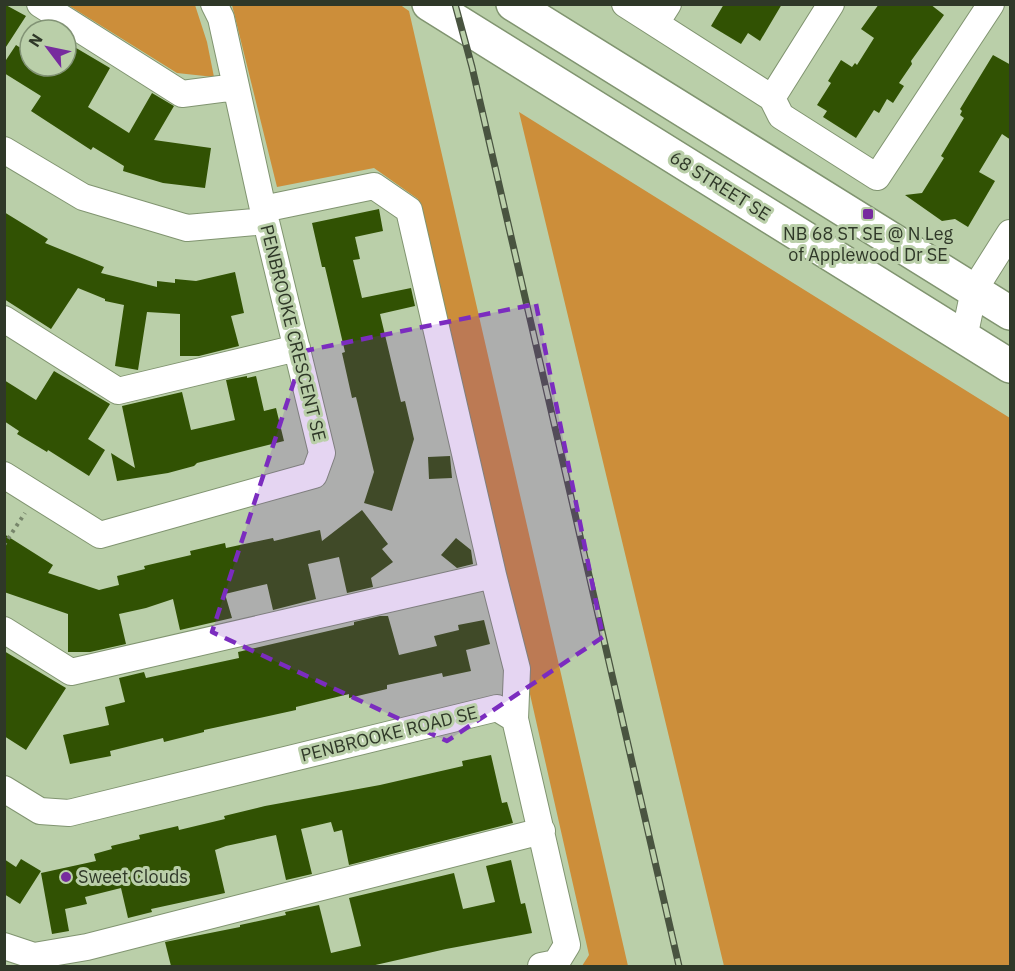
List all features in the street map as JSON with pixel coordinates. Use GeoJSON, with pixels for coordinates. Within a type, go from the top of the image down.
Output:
{"type":"FeatureCollection","features":[{"type":"Feature","properties":{"kind":"main road","name":"68 STREET SE"},"geometry":{"type":"LineString","coordinates":[[429,4],[1011,366]]}},
{"type":"Feature","properties":{"kind":"main road"},"geometry":{"type":"LineString","coordinates":[[513,4],[974,290],[1009,309]]}},
{"type":"Feature","properties":{"kind":"street"},"geometry":{"type":"LineString","coordinates":[[40,4],[182,94],[236,87]]}},
{"type":"Feature","properties":{"kind":"street","name":"PENBROOKE CRESCENT SE"},"geometry":{"type":"LineString","coordinates":[[4,475],[100,534],[314,475],[322,453],[264,215],[221,18],[214,4]]}},
{"type":"Feature","properties":{"kind":"street"},"geometry":{"type":"LineString","coordinates":[[625,4],[662,14],[772,98],[781,116],[877,177],[991,4]]}},
{"type":"Feature","properties":{"kind":"street"},"geometry":{"type":"LineString","coordinates":[[772,98],[831,4]]}},
{"type":"Feature","properties":{"kind":"street"},"geometry":{"type":"LineString","coordinates":[[4,150],[83,197],[187,228],[264,215],[374,186],[409,210],[493,575],[517,669],[515,719],[567,945],[556,963],[541,966]]}},
{"type":"Feature","properties":{"kind":"street"},"geometry":{"type":"LineString","coordinates":[[964,338],[974,290],[1011,233]]}},
{"type":"Feature","properties":{"kind":"street"},"geometry":{"type":"LineString","coordinates":[[964,338],[1009,309]]}},
{"type":"Feature","properties":{"kind":"street"},"geometry":{"type":"LineString","coordinates":[[4,319],[118,390],[297,348]]}},
{"type":"Feature","properties":{"kind":"street"},"geometry":{"type":"LineString","coordinates":[[4,630],[71,672],[493,575]]}},
{"type":"Feature","properties":{"kind":"street","name":"PENBROOKE ROAD SE"},"geometry":{"type":"LineString","coordinates":[[4,789],[40,811],[69,813],[497,708],[515,719]]}},
{"type":"Feature","properties":{"kind":"street"},"geometry":{"type":"LineString","coordinates":[[4,946],[34,956],[87,947],[542,831]]}},
{"type":"Feature","properties":{"kind":"path"},"geometry":{"type":"LineString","coordinates":[[4,545],[36,495]]}},
{"type":"Feature","properties":{"kind":"highlighted area"},"geometry":{"type":"Polygon","coordinates":[[[536,304],[603,637],[447,741],[212,632],[304,351],[536,304]]]}},
{"type":"Feature","properties":{"kind":"shaded area"},"geometry":{"type":"Polygon","coordinates":[[[399,4],[409,11],[628,966],[582,966],[589,955],[418,199],[374,168],[277,187],[232,5],[399,4]]]}},
{"type":"Feature","properties":{"kind":"shaded area"},"geometry":{"type":"Polygon","coordinates":[[[68,5],[195,5],[207,42],[214,77],[177,73],[68,5]]]}},
{"type":"Feature","properties":{"kind":"shaded area"},"geometry":{"type":"Polygon","coordinates":[[[519,112],[1010,418],[1010,966],[724,966],[519,112]]]}},
{"type":"Feature","properties":{"kind":"building"},"geometry":{"type":"Polygon","coordinates":[[[4,4],[26,16],[18,18],[18,28],[4,50],[4,4]]]}},
{"type":"Feature","properties":{"kind":"building"},"geometry":{"type":"Polygon","coordinates":[[[724,4],[782,4],[760,41],[748,33],[741,44],[711,26],[724,4]]]}},
{"type":"Feature","properties":{"kind":"building"},"geometry":{"type":"Polygon","coordinates":[[[879,4],[930,4],[944,15],[911,61],[912,64],[899,83],[904,86],[893,103],[887,99],[879,113],[874,110],[856,138],[823,117],[827,111],[817,105],[831,83],[828,81],[841,60],[852,67],[855,63],[857,65],[874,38],[861,29],[879,4]]]}},
{"type":"Feature","properties":{"kind":"building"},"geometry":{"type":"Polygon","coordinates":[[[16,45],[18,46],[18,78],[78,78],[78,49],[110,68],[88,107],[129,133],[152,93],[174,106],[154,140],[211,148],[205,188],[163,183],[123,171],[124,166],[93,147],[91,150],[31,111],[41,96],[4,73],[4,63],[16,45]]]}},
{"type":"Feature","properties":{"kind":"building"},"geometry":{"type":"Polygon","coordinates":[[[993,55],[1011,65],[1011,140],[1002,134],[979,172],[995,181],[968,227],[955,219],[942,221],[905,195],[922,193],[944,158],[941,156],[964,118],[960,115],[962,111],[960,109],[993,55]]]}},
{"type":"Feature","properties":{"kind":"building"},"geometry":{"type":"Polygon","coordinates":[[[379,209],[383,231],[355,237],[360,259],[353,260],[362,298],[411,288],[415,306],[380,314],[401,402],[405,401],[414,439],[392,511],[364,503],[374,472],[356,397],[352,398],[342,353],[345,352],[312,223],[379,209]]]}},
{"type":"Feature","properties":{"kind":"building"},"geometry":{"type":"Polygon","coordinates":[[[4,212],[48,239],[45,243],[104,267],[101,273],[157,287],[157,281],[175,283],[175,279],[196,281],[235,272],[244,313],[231,316],[239,346],[199,356],[180,356],[180,314],[147,312],[138,370],[115,366],[124,305],[105,301],[105,299],[78,288],[51,329],[4,299],[4,212]]]}},
{"type":"Feature","properties":{"kind":"building"},"geometry":{"type":"Polygon","coordinates":[[[54,371],[110,404],[88,439],[105,450],[89,476],[17,434],[19,431],[4,421],[4,380],[36,400],[54,371]]]}},
{"type":"Feature","properties":{"kind":"building"},"geometry":{"type":"Polygon","coordinates":[[[247,376],[247,378],[256,376],[264,411],[276,408],[284,441],[197,463],[194,466],[168,473],[117,481],[111,453],[135,468],[122,406],[182,392],[191,430],[235,420],[226,380],[247,376]]]}},
{"type":"Feature","properties":{"kind":"building"},"geometry":{"type":"Polygon","coordinates":[[[450,456],[452,478],[429,479],[428,457],[450,456]]]}},
{"type":"Feature","properties":{"kind":"building"},"geometry":{"type":"Polygon","coordinates":[[[362,510],[388,544],[382,549],[393,562],[371,578],[373,587],[347,593],[339,557],[308,564],[316,599],[273,610],[267,584],[225,594],[232,618],[180,630],[173,599],[119,614],[126,644],[90,652],[68,652],[68,614],[4,592],[4,534],[53,565],[48,573],[99,590],[119,585],[117,576],[145,569],[144,566],[191,555],[190,551],[225,543],[226,548],[273,538],[274,541],[320,530],[322,541],[362,510]]]}},
{"type":"Feature","properties":{"kind":"building"},"geometry":{"type":"Polygon","coordinates":[[[456,538],[471,550],[473,564],[457,568],[441,555],[456,538]]]}},
{"type":"Feature","properties":{"kind":"building"},"geometry":{"type":"Polygon","coordinates":[[[388,616],[399,655],[437,646],[434,636],[459,630],[458,625],[484,620],[490,644],[466,650],[471,671],[443,677],[442,673],[387,685],[387,689],[349,698],[349,694],[296,707],[296,710],[204,730],[204,732],[164,742],[163,738],[110,751],[111,756],[70,764],[63,735],[109,725],[105,707],[125,702],[119,678],[144,672],[146,678],[239,658],[238,652],[354,625],[354,622],[388,616]]]}},
{"type":"Feature","properties":{"kind":"building"},"geometry":{"type":"Polygon","coordinates":[[[4,651],[66,688],[26,750],[4,736],[4,651]]]}},
{"type":"Feature","properties":{"kind":"building"},"geometry":{"type":"Polygon","coordinates":[[[491,755],[502,803],[507,802],[513,823],[349,865],[342,830],[334,832],[331,822],[301,829],[312,874],[286,880],[276,835],[226,846],[215,850],[225,893],[151,909],[152,912],[128,918],[121,888],[85,897],[87,904],[65,909],[69,931],[52,934],[41,873],[96,861],[94,854],[112,849],[111,846],[140,839],[139,835],[178,826],[179,830],[265,806],[380,785],[463,766],[462,761],[491,755]]]}},
{"type":"Feature","properties":{"kind":"building"},"geometry":{"type":"Polygon","coordinates":[[[4,859],[16,867],[21,859],[41,871],[20,904],[4,894],[4,859]]]}},
{"type":"Feature","properties":{"kind":"building"},"geometry":{"type":"Polygon","coordinates":[[[511,860],[521,904],[525,903],[532,933],[371,966],[171,966],[165,942],[240,927],[240,925],[286,915],[285,912],[319,905],[331,953],[361,946],[349,898],[454,873],[463,909],[495,902],[486,866],[511,860]]]}},
{"type":"Feature","properties":{"kind":"railway"},"geometry":{"type":"LineString","coordinates":[[455,4],[472,67],[679,966]]}},
{"type":"Feature","properties":{"kind":"place","name":"NB 68 ST SE @ N Leg of Applewood Dr SE"},"geometry":{"type":"Point","coordinates":[868,214]}},
{"type":"Feature","properties":{"kind":"place","name":"Sweet Clouds"},"geometry":{"type":"Point","coordinates":[66,877]}}]}
